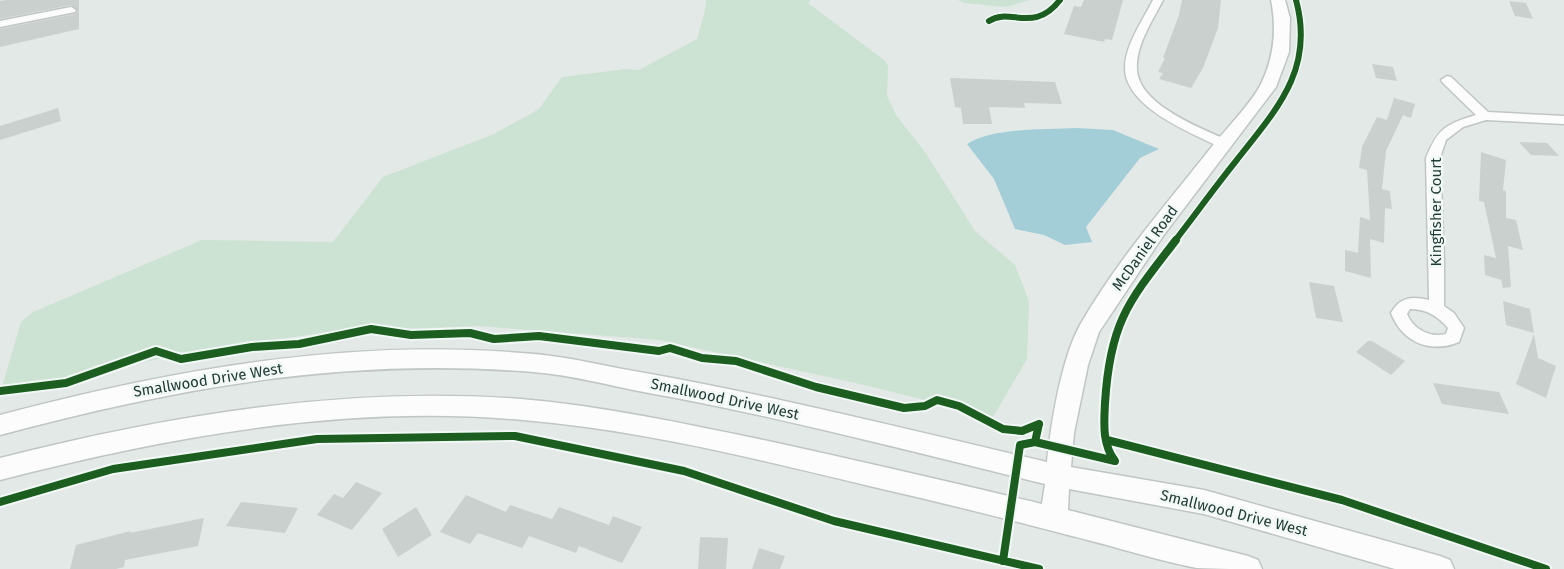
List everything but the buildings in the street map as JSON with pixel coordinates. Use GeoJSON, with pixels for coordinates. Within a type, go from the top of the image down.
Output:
{"type":"FeatureCollection","features":[{"type":"Feature","properties":{"kind":"street"},"geometry":{"type":"LineString","coordinates":[[1158,0],[1132,62],[1132,76],[1143,95],[1166,114],[1225,144]]}},
{"type":"Feature","properties":{"kind":"street","name":"McDaniel Road"},"geometry":{"type":"LineString","coordinates":[[1054,519],[1062,433],[1077,365],[1089,330],[1149,240],[1268,87],[1281,52],[1282,18],[1278,0]]}},
{"type":"Feature","properties":{"kind":"street"},"geometry":{"type":"LineString","coordinates":[[0,24],[71,10]]}},
{"type":"Feature","properties":{"kind":"street"},"geometry":{"type":"LineString","coordinates":[[1447,80],[1485,116]]}},
{"type":"Feature","properties":{"kind":"street","name":"Kingfisher Court"},"geometry":{"type":"LineString","coordinates":[[1436,308],[1437,258],[1433,158],[1437,146],[1447,131],[1459,123],[1485,116],[1564,120]]}},
{"type":"Feature","properties":{"kind":"street","name":"Smallwood Drive West"},"geometry":{"type":"LineString","coordinates":[[0,425],[94,400],[228,374],[298,365],[414,359],[535,363],[692,390],[820,418],[1057,476],[1204,502],[1440,569]]}},
{"type":"Feature","properties":{"kind":"street"},"geometry":{"type":"LineString","coordinates":[[0,469],[131,439],[227,422],[337,410],[482,407],[651,427],[1003,504],[1248,569]]}},
{"type":"Feature","properties":{"kind":"green space"},"geometry":{"type":"Polygon","coordinates":[[[706,0],[811,0],[808,3],[884,60],[888,66],[887,96],[896,115],[925,152],[975,231],[1015,265],[1029,301],[1027,359],[993,417],[869,386],[659,340],[478,326],[328,332],[181,354],[0,394],[21,322],[33,312],[202,240],[333,242],[383,177],[494,134],[539,109],[562,77],[626,69],[639,70],[697,39],[706,0]]]}},
{"type":"Feature","properties":{"kind":"green space"},"geometry":{"type":"Polygon","coordinates":[[[958,0],[1030,0],[1006,7],[964,3],[958,0]]]}},
{"type":"Feature","properties":{"kind":"water"},"geometry":{"type":"Polygon","coordinates":[[[1077,128],[1113,130],[1159,149],[1140,158],[1086,227],[1092,242],[1065,245],[1044,235],[1015,229],[994,179],[967,144],[1006,132],[1077,128]]]}},
{"type":"Feature","properties":{"kind":"cycle path"},"geometry":{"type":"LineString","coordinates":[[989,21],[995,17],[1022,19],[1040,16],[1054,8],[1060,0]]}},
{"type":"Feature","properties":{"kind":"cycle path"},"geometry":{"type":"LineString","coordinates":[[1039,424],[1035,442],[1115,461],[1106,443],[1104,420],[1110,358],[1119,323],[1138,289],[1285,96],[1300,58],[1302,29],[1296,0]]}},
{"type":"Feature","properties":{"kind":"cycle path"},"geometry":{"type":"LineString","coordinates":[[0,391],[66,383],[156,351],[181,359],[252,347],[299,344],[371,329],[411,335],[470,333],[494,339],[539,336],[659,351],[670,348],[702,358],[736,361],[816,387],[904,408],[925,406],[937,400],[959,406],[1003,429],[1022,431],[1039,424]]}},
{"type":"Feature","properties":{"kind":"cycle path"},"geometry":{"type":"LineString","coordinates":[[0,502],[113,469],[317,439],[515,436],[684,471],[834,521],[1039,569]]}},
{"type":"Feature","properties":{"kind":"cycle path"},"geometry":{"type":"LineString","coordinates":[[1107,440],[1342,500],[1546,569]]}},
{"type":"Feature","properties":{"kind":"cycle path"},"geometry":{"type":"LineString","coordinates":[[1003,561],[1020,445],[1035,442]]}}]}
